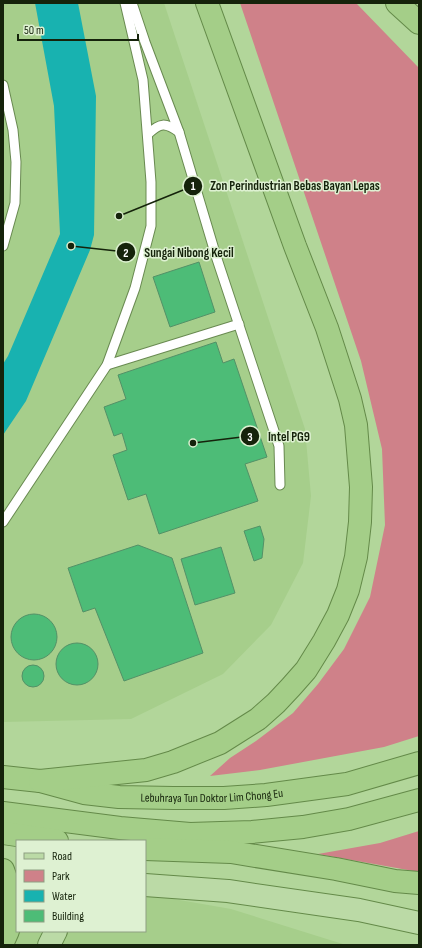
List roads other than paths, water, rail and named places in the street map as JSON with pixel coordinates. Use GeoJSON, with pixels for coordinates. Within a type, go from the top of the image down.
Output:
{"type":"FeatureCollection","features":[{"type":"Feature","properties":{"kind":"highway"},"geometry":{"type":"LineString","coordinates":[[40,781],[146,770],[173,762],[220,743],[258,719],[276,704],[306,670],[324,641],[338,615],[348,590],[356,557],[360,522],[361,487],[356,425],[350,399],[327,328],[295,246],[207,3]]}},
{"type":"Feature","properties":{"kind":"highway"},"geometry":{"type":"LineString","coordinates":[[397,3],[419,23]]}},
{"type":"Feature","properties":{"kind":"highway","name":"Lebuhraya Tun Doktor Lim Chong Eu"},"geometry":{"type":"LineString","coordinates":[[3,777],[40,781],[84,793],[120,797],[224,798],[266,795],[347,784],[419,763]]}},
{"type":"Feature","properties":{"kind":"highway"},"geometry":{"type":"LineString","coordinates":[[3,813],[120,828],[190,834],[244,832],[303,827],[349,819],[419,800]]}},
{"type":"Feature","properties":{"kind":"highway"},"geometry":{"type":"LineString","coordinates":[[3,833],[50,840]]}},
{"type":"Feature","properties":{"kind":"highway"},"geometry":{"type":"LineString","coordinates":[[146,849],[231,852],[336,869],[395,881],[419,883]]}},
{"type":"Feature","properties":{"kind":"highway"},"geometry":{"type":"LineString","coordinates":[[3,870],[12,894],[13,910],[9,929],[3,942]]}},
{"type":"Feature","properties":{"kind":"main road"},"geometry":{"type":"LineString","coordinates":[[146,885],[228,891],[359,910],[419,923]]}},
{"type":"Feature","properties":{"kind":"main road"},"geometry":{"type":"LineString","coordinates":[[359,910],[419,913]]}},
{"type":"Feature","properties":{"kind":"main road"},"geometry":{"type":"LineString","coordinates":[[49,945],[56,932]]}},
{"type":"Feature","properties":{"kind":"lane"},"geometry":{"type":"LineString","coordinates":[[3,522],[107,365],[135,288],[151,226],[151,182],[143,80],[125,3]]}},
{"type":"Feature","properties":{"kind":"lane"},"geometry":{"type":"LineString","coordinates":[[132,3],[144,42],[179,132],[216,256],[279,446],[280,485]]}},
{"type":"Feature","properties":{"kind":"lane"},"geometry":{"type":"LineString","coordinates":[[3,85],[13,130],[16,162],[15,203],[3,246]]}},
{"type":"Feature","properties":{"kind":"lane"},"geometry":{"type":"LineString","coordinates":[[148,134],[162,124],[170,126],[179,132]]}},
{"type":"Feature","properties":{"kind":"lane"},"geometry":{"type":"LineString","coordinates":[[107,365],[239,324]]}},
{"type":"Feature","properties":{"kind":"water"},"geometry":{"type":"Polygon","coordinates":[[[35,3],[78,3],[96,96],[94,235],[90,250],[26,401],[3,435],[3,364],[8,356],[60,234],[54,106],[35,3]]]}},
{"type":"Feature","properties":{"kind":"place","name":"Zon Perindustrian Bebas Bayan Lepas"},"geometry":{"type":"Point","coordinates":[119,216]}},
{"type":"Feature","properties":{"kind":"place","name":"Sungai Nibong Kecil"},"geometry":{"type":"Point","coordinates":[71,246]}},
{"type":"Feature","properties":{"kind":"place","name":"Intel PG9"},"geometry":{"type":"Point","coordinates":[193,443]}}]}
